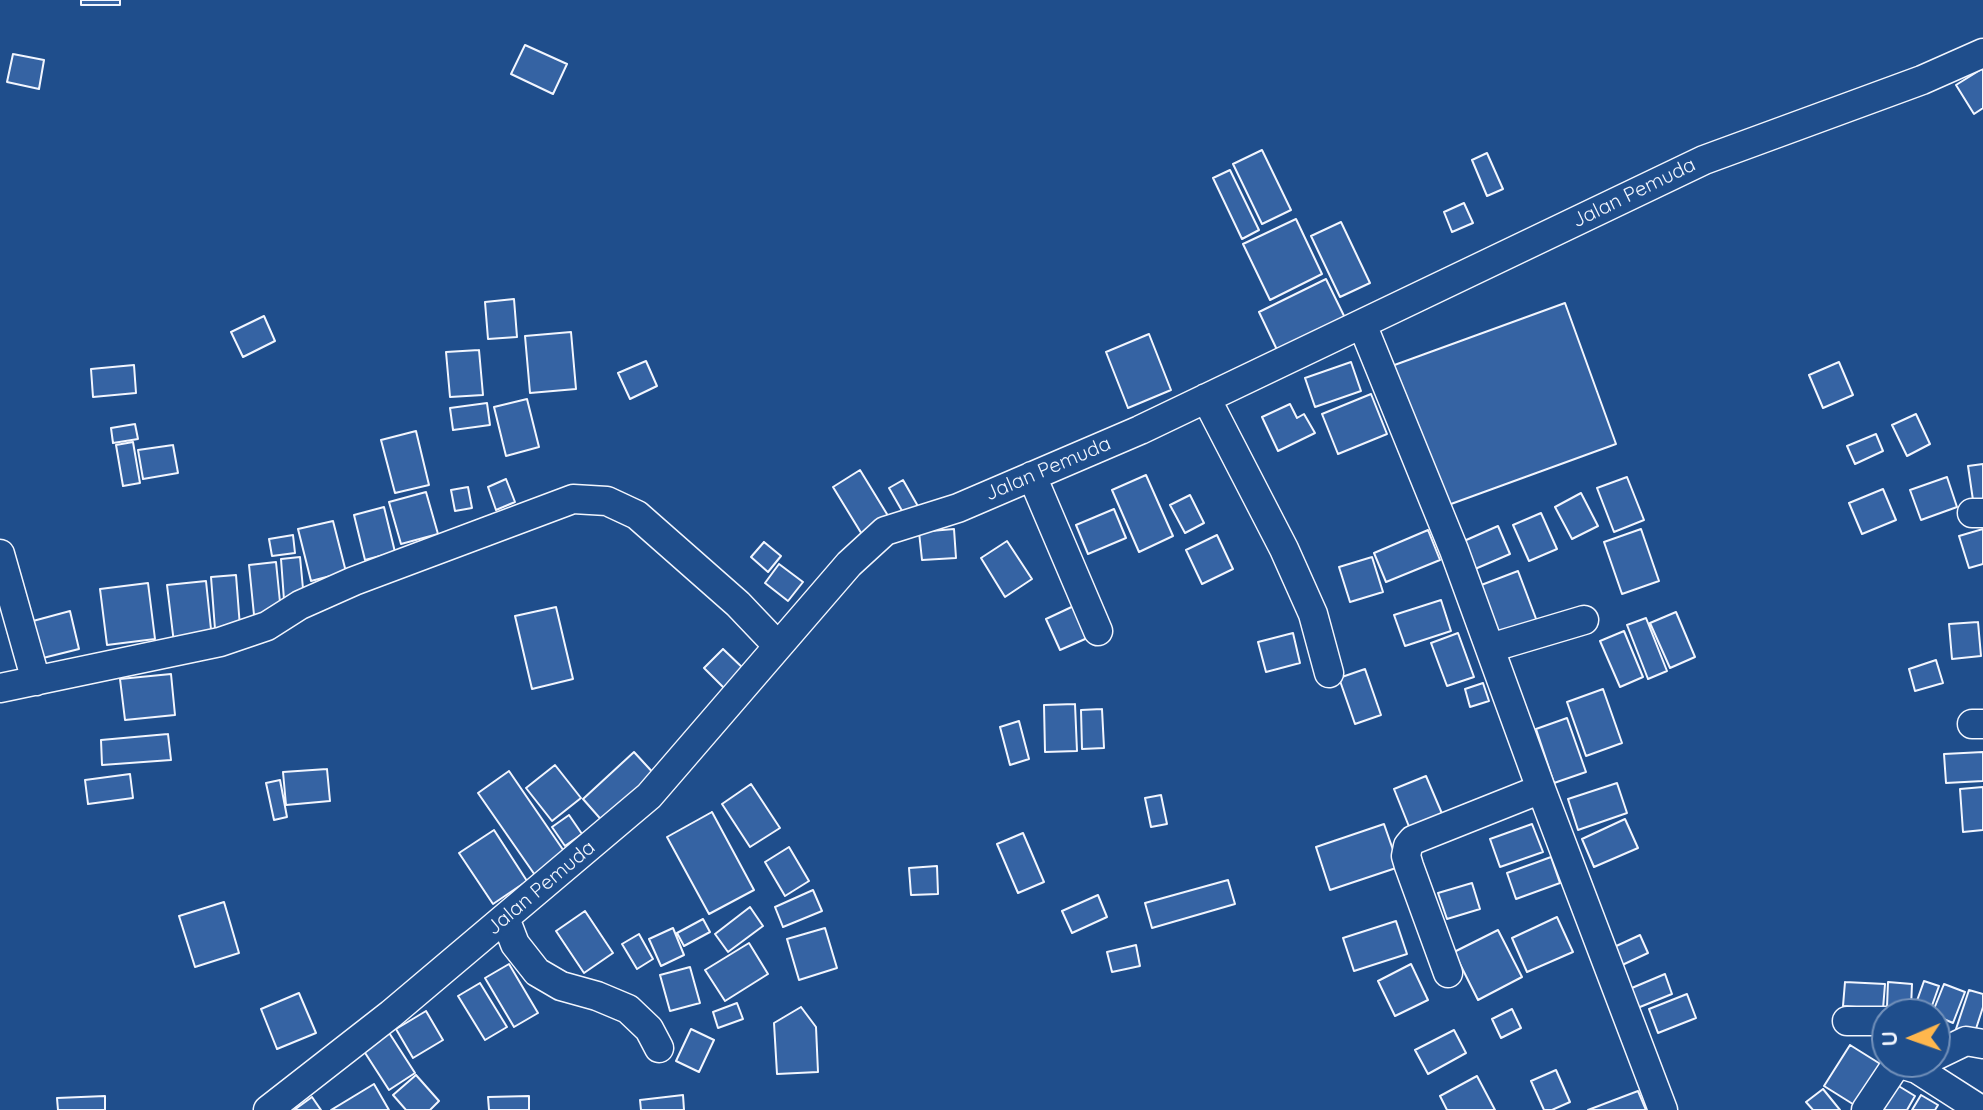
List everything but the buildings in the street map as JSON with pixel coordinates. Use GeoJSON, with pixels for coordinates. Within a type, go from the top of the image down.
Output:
{"type":"FeatureCollection","features":[{"type":"Feature","properties":{"kind":"street","name":"Jalan Pemuda"},"geometry":{"type":"LineString","coordinates":[[268,1110],[391,1014],[649,796],[849,564],[885,531],[958,508],[1206,398],[1704,160],[1922,80],[1983,53]]}},
{"type":"Feature","properties":{"kind":"street"},"geometry":{"type":"LineString","coordinates":[[1362,324],[1454,550],[1663,1110]]}},
{"type":"Feature","properties":{"kind":"street"},"geometry":{"type":"LineString","coordinates":[[1206,398],[1284,549],[1313,614],[1329,673]]}},
{"type":"Feature","properties":{"kind":"street"},"geometry":{"type":"LineString","coordinates":[[1032,476],[1098,631]]}},
{"type":"Feature","properties":{"kind":"street"},"geometry":{"type":"LineString","coordinates":[[0,688],[220,642],[267,626],[300,605],[354,581],[573,499],[607,501],[637,515],[738,604],[778,646]]}},
{"type":"Feature","properties":{"kind":"street"},"geometry":{"type":"LineString","coordinates":[[0,554],[36,681]]}},
{"type":"Feature","properties":{"kind":"street"},"geometry":{"type":"LineString","coordinates":[[1490,648],[1584,620]]}},
{"type":"Feature","properties":{"kind":"street"},"geometry":{"type":"LineString","coordinates":[[1448,973],[1409,866],[1406,856],[1408,846],[1413,840],[1541,789]]}},
{"type":"Feature","properties":{"kind":"street"},"geometry":{"type":"LineString","coordinates":[[505,918],[515,944],[537,972],[561,986],[628,1009],[649,1029],[659,1048]]}},
{"type":"Feature","properties":{"kind":"street"},"geometry":{"type":"LineString","coordinates":[[1847,1021],[1871,1021]]}},
{"type":"Feature","properties":{"kind":"street"},"geometry":{"type":"LineString","coordinates":[[1951,1036],[1974,1043]]}},
{"type":"Feature","properties":{"kind":"street"},"geometry":{"type":"LineString","coordinates":[[1951,1051],[1974,1043]]}},
{"type":"Feature","properties":{"kind":"street"},"geometry":{"type":"LineString","coordinates":[[1866,1110],[1899,1078]]}},
{"type":"Feature","properties":{"kind":"street"},"geometry":{"type":"LineString","coordinates":[[1936,1078],[1981,1110]]}}]}
